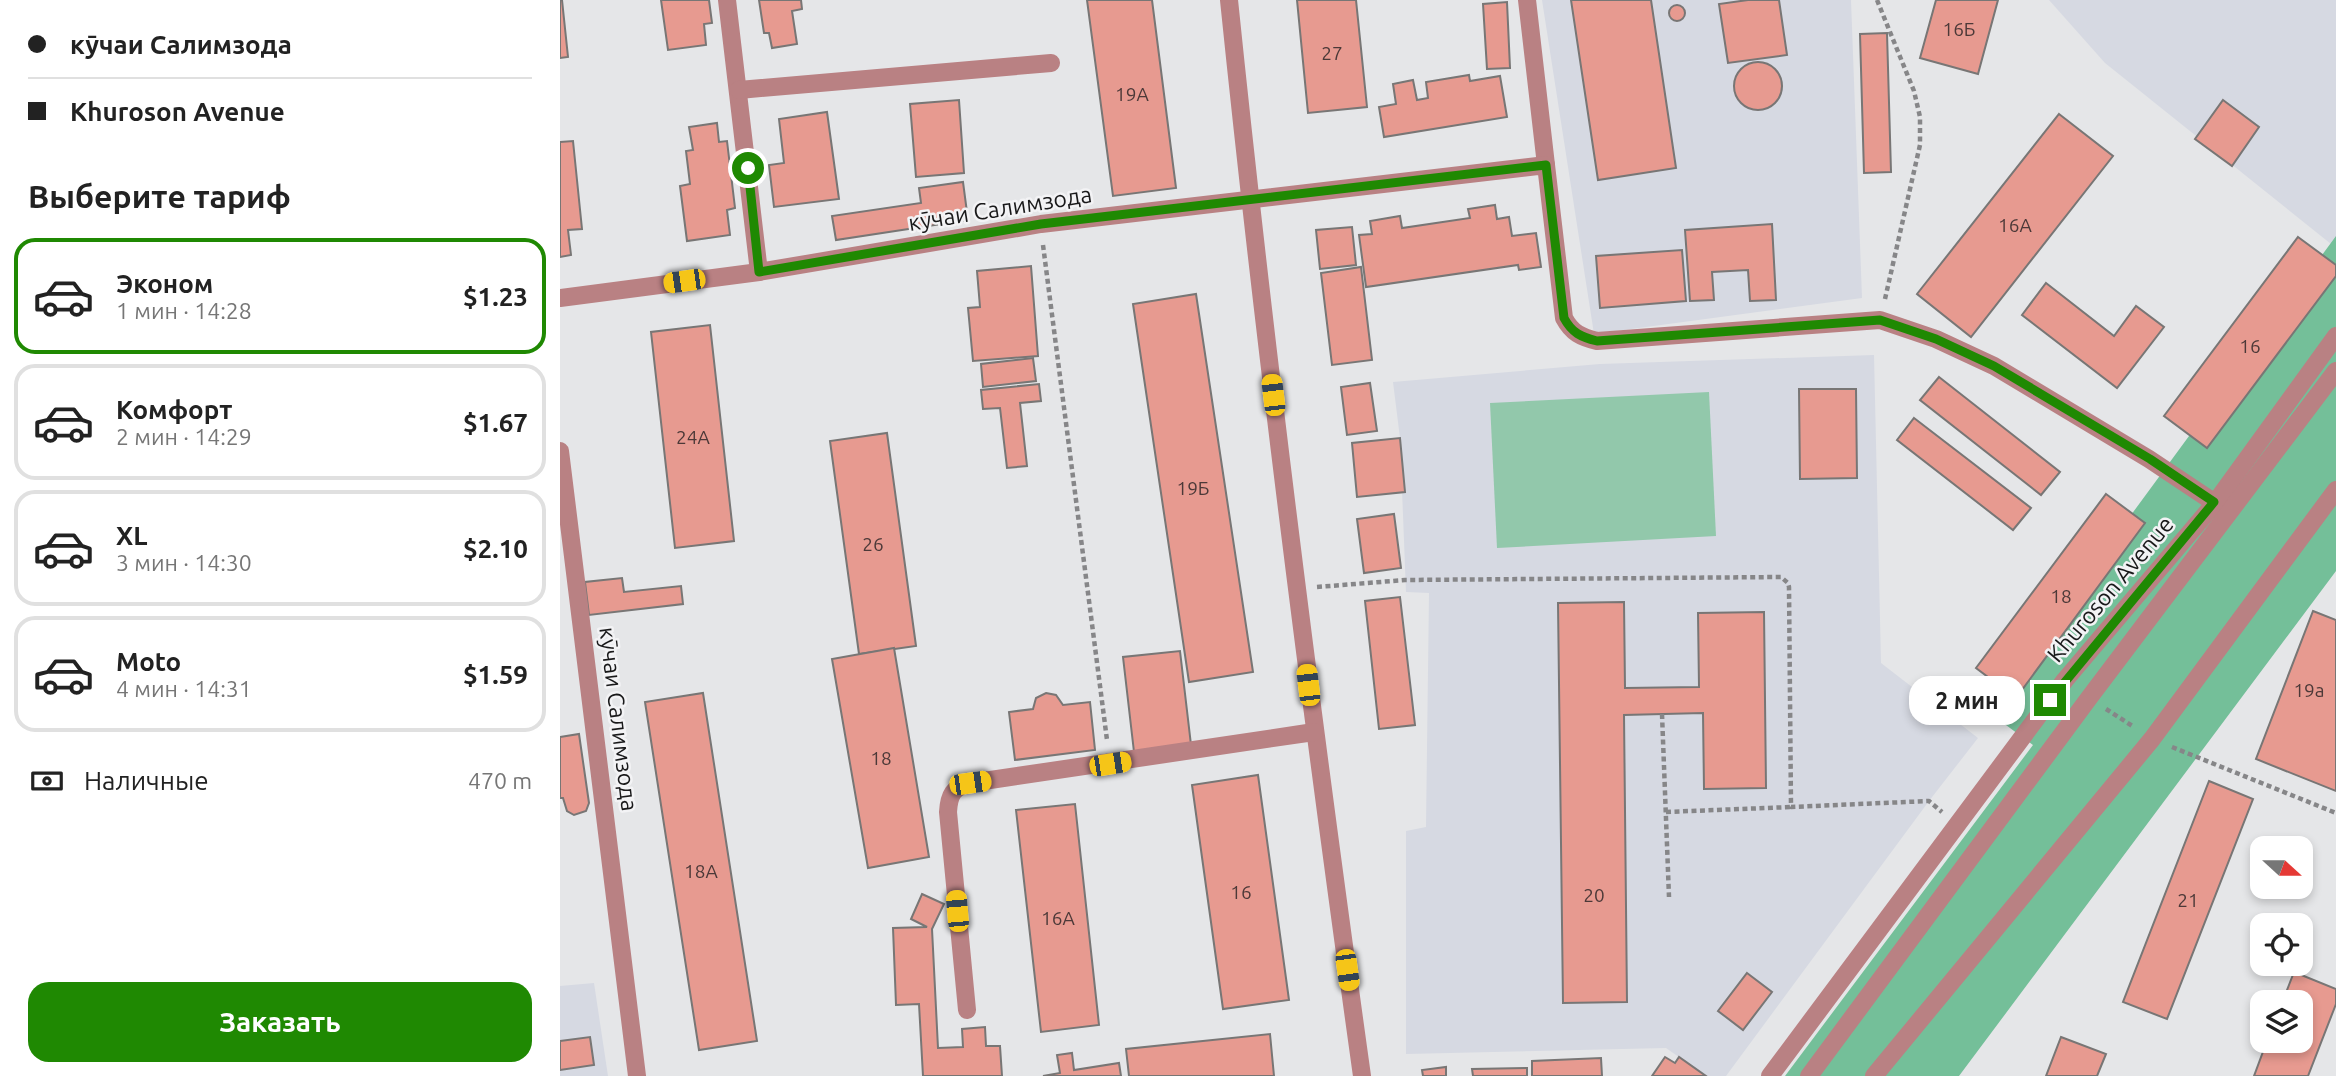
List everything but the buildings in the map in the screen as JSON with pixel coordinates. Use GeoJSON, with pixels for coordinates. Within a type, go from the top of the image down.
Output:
{"type":"FeatureCollection","features":[{"type":"Feature","properties":{"kind":"street"},"geometry":{"type":"LineString","coordinates":[[727,0],[759,272]]}},
{"type":"Feature","properties":{"kind":"street"},"geometry":{"type":"LineString","coordinates":[[1229,0],[1250,201],[1314,732],[1362,1076]]}},
{"type":"Feature","properties":{"kind":"street"},"geometry":{"type":"LineString","coordinates":[[1527,0],[1564,318],[1569,328],[1579,336],[1597,341],[1880,320],[1936,339],[1994,366],[2150,459],[2214,502]]}},
{"type":"Feature","properties":{"kind":"street"},"geometry":{"type":"LineString","coordinates":[[739,90],[1051,63]]}},
{"type":"Feature","properties":{"kind":"street","name":"кӯчаи Салимзода"},"geometry":{"type":"LineString","coordinates":[[560,298],[759,272],[1041,224],[1546,165]]}},
{"type":"Feature","properties":{"kind":"street","name":"Khuroson Avenue"},"geometry":{"type":"LineString","coordinates":[[1770,1076],[2065,680],[2214,502],[2336,336]]}},
{"type":"Feature","properties":{"kind":"street"},"geometry":{"type":"LineString","coordinates":[[1809,1076],[2336,371]]}},
{"type":"Feature","properties":{"kind":"street","name":"кӯчаи Салимзода"},"geometry":{"type":"LineString","coordinates":[[560,451],[637,1076]]}},
{"type":"Feature","properties":{"kind":"street"},"geometry":{"type":"LineString","coordinates":[[1874,1076],[2152,739],[2336,490]]}},
{"type":"Feature","properties":{"kind":"street"},"geometry":{"type":"LineString","coordinates":[[967,1010],[948,812],[950,796],[957,787],[1314,732]]}},
{"type":"Feature","properties":{"kind":"path"},"geometry":{"type":"LineString","coordinates":[[1877,0],[1910,80],[1920,117],[1920,145],[1880,320]]}},
{"type":"Feature","properties":{"kind":"path"},"geometry":{"type":"LineString","coordinates":[[1041,224],[1110,764]]}},
{"type":"Feature","properties":{"kind":"path"},"geometry":{"type":"LineString","coordinates":[[1297,589],[1405,580],[1781,577],[1788,583],[1791,807]]}},
{"type":"Feature","properties":{"kind":"path"},"geometry":{"type":"LineString","coordinates":[[2089,698],[2152,739],[2336,813]]}},
{"type":"Feature","properties":{"kind":"path"},"geometry":{"type":"LineString","coordinates":[[1662,714],[1669,897]]}},
{"type":"Feature","properties":{"kind":"path"},"geometry":{"type":"LineString","coordinates":[[1666,812],[1929,801]]}},
{"type":"Feature","properties":{"kind":"shaded area"},"geometry":{"type":"Polygon","coordinates":[[[1542,0],[1851,0],[1862,298],[1594,334],[1542,0]]]}},
{"type":"Feature","properties":{"kind":"shaded area"},"geometry":{"type":"Polygon","coordinates":[[[2049,0],[2336,0],[2336,248],[2105,63],[2049,0]]]}},
{"type":"Feature","properties":{"kind":"shaded area"},"geometry":{"type":"Polygon","coordinates":[[[1874,355],[1881,663],[1978,738],[1726,1076],[1706,1076],[1666,1048],[1406,1054],[1406,831],[1426,827],[1429,593],[1406,592],[1400,438],[1393,382],[1600,364],[1874,355]]]}},
{"type":"Feature","properties":{"kind":"shaded area"},"geometry":{"type":"Polygon","coordinates":[[[594,983],[608,1076],[560,1076],[560,986],[594,983]]]}},
{"type":"Feature","properties":{"kind":"green space"},"geometry":{"type":"Polygon","coordinates":[[[2336,236],[2336,571],[1959,1076],[1785,1076],[2033,745],[1987,711],[2336,236]]]}},
{"type":"Feature","properties":{"kind":"green space"},"geometry":{"type":"Polygon","coordinates":[[[1709,392],[1716,536],[1497,548],[1490,403],[1709,392]]]}},
{"type":"Feature","properties":{"kind":"route"},"geometry":{"type":"LineString","coordinates":[[748,168],[759,272],[1041,224],[1546,165],[1564,318],[1569,328],[1579,336],[1597,341],[1880,320],[1936,339],[1994,366],[2150,459],[2214,502],[2050,700]]}}]}
